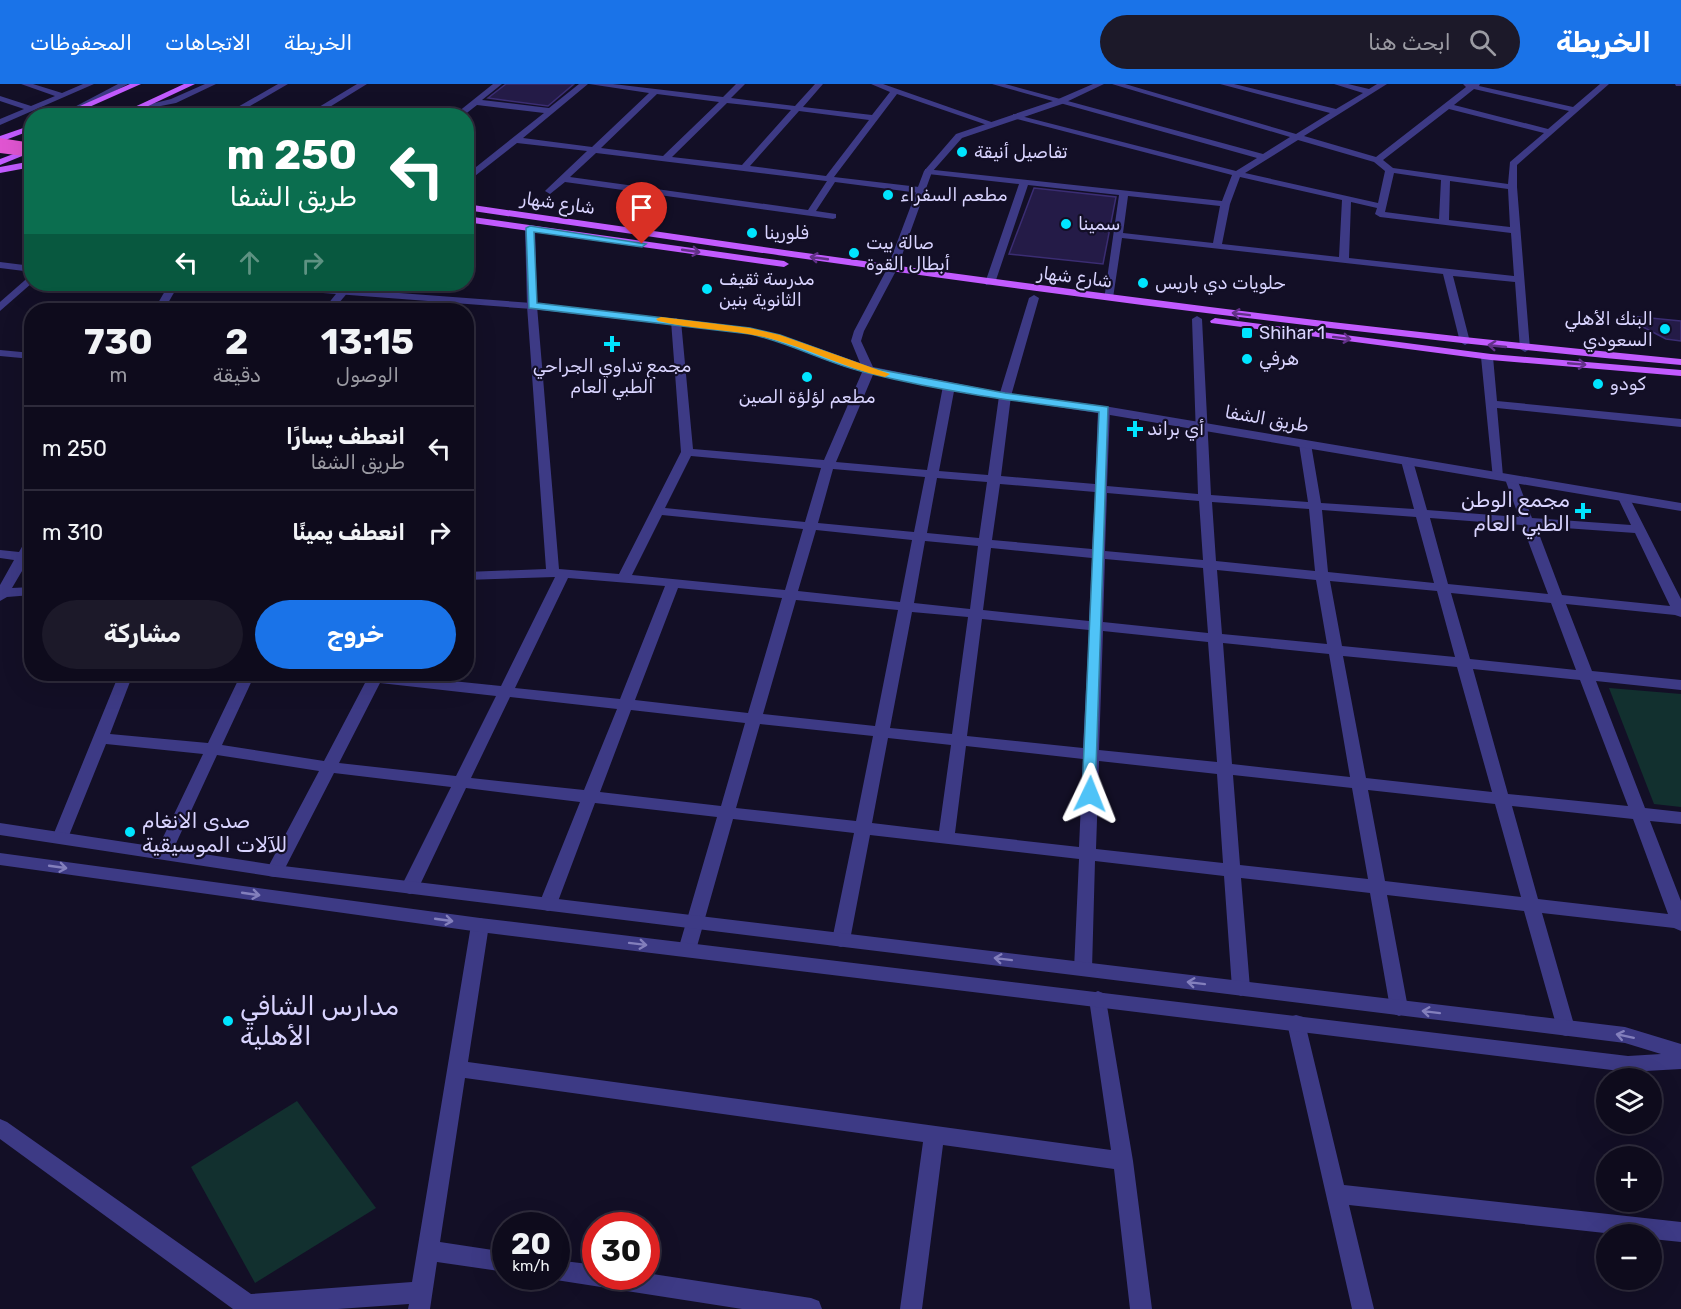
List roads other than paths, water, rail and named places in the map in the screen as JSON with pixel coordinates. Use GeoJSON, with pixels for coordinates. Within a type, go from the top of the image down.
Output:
{"type":"FeatureCollection","features":[{"type":"Feature","properties":{"kind":"highway"},"geometry":{"type":"LineString","coordinates":[[0,140],[24,147]]}},
{"type":"Feature","properties":{"kind":"highway"},"geometry":{"type":"LineString","coordinates":[[0,148],[24,149]]}},
{"type":"Feature","properties":{"kind":"main road"},"geometry":{"type":"LineString","coordinates":[[78,108],[137,84]]}},
{"type":"Feature","properties":{"kind":"main road"},"geometry":{"type":"LineString","coordinates":[[137,108],[192,84]]}},
{"type":"Feature","properties":{"kind":"main road"},"geometry":{"type":"LineString","coordinates":[[0,130],[24,126]]}},
{"type":"Feature","properties":{"kind":"main road"},"geometry":{"type":"LineString","coordinates":[[0,140],[24,129]]}},
{"type":"Feature","properties":{"kind":"main road"},"geometry":{"type":"LineString","coordinates":[[0,162],[24,152]]}},
{"type":"Feature","properties":{"kind":"main road"},"geometry":{"type":"LineString","coordinates":[[0,170],[24,166]]}},
{"type":"Feature","properties":{"kind":"main road","name":"شارع شهار"},"geometry":{"type":"LineString","coordinates":[[474,208],[890,273],[1034,298],[1487,357],[1681,373]]}},
{"type":"Feature","properties":{"kind":"main road","name":"شارع شهار"},"geometry":{"type":"LineString","coordinates":[[474,220],[1465,342],[1681,362]]}},
{"type":"Feature","properties":{"kind":"street"},"geometry":{"type":"LineString","coordinates":[[25,84],[63,96]]}},
{"type":"Feature","properties":{"kind":"street"},"geometry":{"type":"LineString","coordinates":[[0,98],[33,108],[90,84]]}},
{"type":"Feature","properties":{"kind":"street"},"geometry":{"type":"LineString","coordinates":[[75,108],[124,84]]}},
{"type":"Feature","properties":{"kind":"street"},"geometry":{"type":"LineString","coordinates":[[140,108],[173,101],[212,84]]}},
{"type":"Feature","properties":{"kind":"street"},"geometry":{"type":"LineString","coordinates":[[240,108],[284,84]]}},
{"type":"Feature","properties":{"kind":"street"},"geometry":{"type":"LineString","coordinates":[[321,108],[363,84]]}},
{"type":"Feature","properties":{"kind":"street"},"geometry":{"type":"LineString","coordinates":[[467,108],[498,84]]}},
{"type":"Feature","properties":{"kind":"street"},"geometry":{"type":"LineString","coordinates":[[474,174],[584,84]]}},
{"type":"Feature","properties":{"kind":"street"},"geometry":{"type":"LineString","coordinates":[[593,84],[723,102],[875,118]]}},
{"type":"Feature","properties":{"kind":"street"},"geometry":{"type":"LineString","coordinates":[[666,159],[741,84]]}},
{"type":"Feature","properties":{"kind":"street"},"geometry":{"type":"LineString","coordinates":[[744,168],[819,84]]}},
{"type":"Feature","properties":{"kind":"street"},"geometry":{"type":"LineString","coordinates":[[875,84],[993,124]]}},
{"type":"Feature","properties":{"kind":"street"},"geometry":{"type":"LineString","coordinates":[[996,84],[1263,157]]}},
{"type":"Feature","properties":{"kind":"street"},"geometry":{"type":"LineString","coordinates":[[687,950],[828,465],[868,370],[856,341],[890,273],[919,190],[928,171],[959,136],[1059,102],[1100,84]]}},
{"type":"Feature","properties":{"kind":"street"},"geometry":{"type":"LineString","coordinates":[[1116,84],[1377,160],[1390,170],[1512,187]]}},
{"type":"Feature","properties":{"kind":"street"},"geometry":{"type":"LineString","coordinates":[[1224,84],[1337,112]]}},
{"type":"Feature","properties":{"kind":"street"},"geometry":{"type":"LineString","coordinates":[[1338,84],[1370,92]]}},
{"type":"Feature","properties":{"kind":"street"},"geometry":{"type":"LineString","coordinates":[[1216,245],[1225,204],[1237,174],[1383,84]]}},
{"type":"Feature","properties":{"kind":"street"},"geometry":{"type":"LineString","coordinates":[[1463,84],[1575,110]]}},
{"type":"Feature","properties":{"kind":"street"},"geometry":{"type":"LineString","coordinates":[[1525,349],[1512,187],[1513,164],[1605,84]]}},
{"type":"Feature","properties":{"kind":"street"},"geometry":{"type":"LineString","coordinates":[[1377,160],[1475,85]]}},
{"type":"Feature","properties":{"kind":"street"},"geometry":{"type":"LineString","coordinates":[[810,213],[830,179],[896,90]]}},
{"type":"Feature","properties":{"kind":"street"},"geometry":{"type":"LineString","coordinates":[[550,191],[655,92]]}},
{"type":"Feature","properties":{"kind":"street"},"geometry":{"type":"LineString","coordinates":[[474,102],[551,111]]}},
{"type":"Feature","properties":{"kind":"street"},"geometry":{"type":"LineString","coordinates":[[1449,106],[1550,132]]}},
{"type":"Feature","properties":{"kind":"street"},"geometry":{"type":"LineString","coordinates":[[3,119],[24,111]]}},
{"type":"Feature","properties":{"kind":"street"},"geometry":{"type":"LineString","coordinates":[[1016,116],[1237,174],[1381,206]]}},
{"type":"Feature","properties":{"kind":"street"},"geometry":{"type":"LineString","coordinates":[[516,140],[919,190]]}},
{"type":"Feature","properties":{"kind":"street"},"geometry":{"type":"LineString","coordinates":[[1390,170],[1380,214],[1516,231]]}},
{"type":"Feature","properties":{"kind":"street"},"geometry":{"type":"LineString","coordinates":[[928,171],[1225,204]]}},
{"type":"Feature","properties":{"kind":"street"},"geometry":{"type":"LineString","coordinates":[[1444,222],[1446,177]]}},
{"type":"Feature","properties":{"kind":"street"},"geometry":{"type":"LineString","coordinates":[[562,179],[833,216]]}},
{"type":"Feature","properties":{"kind":"street"},"geometry":{"type":"LineString","coordinates":[[990,283],[1023,182]]}},
{"type":"Feature","properties":{"kind":"street"},"geometry":{"type":"LineString","coordinates":[[1108,298],[1124,193]]}},
{"type":"Feature","properties":{"kind":"street"},"geometry":{"type":"LineString","coordinates":[[1344,260],[1347,199]]}},
{"type":"Feature","properties":{"kind":"street"},"geometry":{"type":"LineString","coordinates":[[410,887],[505,692],[558,573],[532,306],[530,228]]}},
{"type":"Feature","properties":{"kind":"street"},"geometry":{"type":"LineString","coordinates":[[1118,235],[1520,280]]}},
{"type":"Feature","properties":{"kind":"street"},"geometry":{"type":"LineString","coordinates":[[0,266],[24,270]]}},
{"type":"Feature","properties":{"kind":"street"},"geometry":{"type":"LineString","coordinates":[[0,273],[24,272]]}},
{"type":"Feature","properties":{"kind":"street"},"geometry":{"type":"LineString","coordinates":[[1447,272],[1465,342]]}},
{"type":"Feature","properties":{"kind":"street"},"geometry":{"type":"LineString","coordinates":[[0,308],[24,285]]}},
{"type":"Feature","properties":{"kind":"street","name":"طريق الشفا"},"geometry":{"type":"LineString","coordinates":[[375,291],[676,321],[777,337],[868,370],[949,386],[1681,507]]}},
{"type":"Feature","properties":{"kind":"street"},"geometry":{"type":"LineString","coordinates":[[946,838],[1005,396],[1034,298]]}},
{"type":"Feature","properties":{"kind":"street"},"geometry":{"type":"LineString","coordinates":[[1197,319],[1205,498],[1241,988]]}},
{"type":"Feature","properties":{"kind":"street"},"geometry":{"type":"LineString","coordinates":[[624,578],[687,452],[676,321]]}},
{"type":"Feature","properties":{"kind":"street"},"geometry":{"type":"LineString","coordinates":[[0,353],[24,355]]}},
{"type":"Feature","properties":{"kind":"street"},"geometry":{"type":"LineString","coordinates":[[100,738],[213,749],[461,782],[1681,922],[1528,522],[1504,477],[1491,404],[1487,357]]}},
{"type":"Feature","properties":{"kind":"street"},"geometry":{"type":"LineString","coordinates":[[841,940],[949,386]]}},
{"type":"Feature","properties":{"kind":"street"},"geometry":{"type":"LineString","coordinates":[[1491,404],[1681,423]]}},
{"type":"Feature","properties":{"kind":"street"},"geometry":{"type":"LineString","coordinates":[[1083,969],[1104,410]]}},
{"type":"Feature","properties":{"kind":"street"},"geometry":{"type":"LineString","coordinates":[[1305,444],[1315,506],[1322,576],[1399,1008]]}},
{"type":"Feature","properties":{"kind":"street"},"geometry":{"type":"LineString","coordinates":[[687,452],[1205,498],[1641,530]]}},
{"type":"Feature","properties":{"kind":"street"},"geometry":{"type":"LineString","coordinates":[[1407,461],[1566,1028]]}},
{"type":"Feature","properties":{"kind":"street"},"geometry":{"type":"LineString","coordinates":[[1624,498],[1681,611]]}},
{"type":"Feature","properties":{"kind":"street"},"geometry":{"type":"LineString","coordinates":[[657,511],[1681,611]]}},
{"type":"Feature","properties":{"kind":"street"},"geometry":{"type":"LineString","coordinates":[[0,554],[23,556],[1,595]]}},
{"type":"Feature","properties":{"kind":"street"},"geometry":{"type":"LineString","coordinates":[[474,576],[558,573],[624,578],[1681,685]]}},
{"type":"Feature","properties":{"kind":"street"},"geometry":{"type":"LineString","coordinates":[[548,904],[673,583]]}},
{"type":"Feature","properties":{"kind":"street"},"geometry":{"type":"LineString","coordinates":[[1,595],[24,592]]}},
{"type":"Feature","properties":{"kind":"street"},"geometry":{"type":"LineString","coordinates":[[60,837],[123,681]]}},
{"type":"Feature","properties":{"kind":"street"},"geometry":{"type":"LineString","coordinates":[[164,852],[245,681]]}},
{"type":"Feature","properties":{"kind":"street"},"geometry":{"type":"LineString","coordinates":[[275,871],[373,681]]}},
{"type":"Feature","properties":{"kind":"street"},"geometry":{"type":"LineString","coordinates":[[416,681],[1681,818]]}},
{"type":"Feature","properties":{"kind":"street"},"geometry":{"type":"LineString","coordinates":[[0,829],[164,852],[275,871],[1625,1035],[1681,1052]]}},
{"type":"Feature","properties":{"kind":"street"},"geometry":{"type":"LineString","coordinates":[[0,859],[480,925],[1628,1064],[1681,1061]]}},
{"type":"Feature","properties":{"kind":"street"},"geometry":{"type":"LineString","coordinates":[[0,1128],[246,1307],[421,1300],[480,925]]}},
{"type":"Feature","properties":{"kind":"street"},"geometry":{"type":"LineString","coordinates":[[1098,999],[1123,1161],[1141,1309]]}},
{"type":"Feature","properties":{"kind":"street"},"geometry":{"type":"LineString","coordinates":[[1296,1023],[1363,1309]]}},
{"type":"Feature","properties":{"kind":"street"},"geometry":{"type":"LineString","coordinates":[[457,1069],[1123,1161]]}},
{"type":"Feature","properties":{"kind":"street"},"geometry":{"type":"LineString","coordinates":[[911,1309],[934,1134]]}},
{"type":"Feature","properties":{"kind":"street"},"geometry":{"type":"LineString","coordinates":[[1336,1194],[1681,1232]]}},
{"type":"Feature","properties":{"kind":"street"},"geometry":{"type":"LineString","coordinates":[[428,1250],[492,1260]]}},
{"type":"Feature","properties":{"kind":"street"},"geometry":{"type":"LineString","coordinates":[[660,1285],[811,1309]]}},
{"type":"Feature","properties":{"kind":"place","name":"تفاصيل أنيقة"},"geometry":{"type":"Point","coordinates":[962,152]}},
{"type":"Feature","properties":{"kind":"place","name":"مطعم السفراء"},"geometry":{"type":"Point","coordinates":[888,195]}},
{"type":"Feature","properties":{"kind":"place","name":"سمينا"},"geometry":{"type":"Point","coordinates":[1066,224]}},
{"type":"Feature","properties":{"kind":"place","name":"فلورينا"},"geometry":{"type":"Point","coordinates":[752,233]}},
{"type":"Feature","properties":{"kind":"place","name":"صالة بيت أبطال القوة"},"geometry":{"type":"Point","coordinates":[854,253]}},
{"type":"Feature","properties":{"kind":"place","name":"حلويات دي باريس"},"geometry":{"type":"Point","coordinates":[1143,283]}},
{"type":"Feature","properties":{"kind":"place","name":"مدرسة ثقيف الثانوية بنين"},"geometry":{"type":"Point","coordinates":[707,289]}},
{"type":"Feature","properties":{"kind":"place","name":"البنك الأهلي السعودي"},"geometry":{"type":"Point","coordinates":[1665,329]}},
{"type":"Feature","properties":{"kind":"place","name":"Shihar 1"},"geometry":{"type":"Point","coordinates":[1247,333]}},
{"type":"Feature","properties":{"kind":"place","name":"مجمع تداوي الجراحي الطبي العام"},"geometry":{"type":"Point","coordinates":[612,344]}},
{"type":"Feature","properties":{"kind":"place","name":"هرفي"},"geometry":{"type":"Point","coordinates":[1247,359]}},
{"type":"Feature","properties":{"kind":"place","name":"مطعم لؤلؤة الصين"},"geometry":{"type":"Point","coordinates":[807,377]}},
{"type":"Feature","properties":{"kind":"place","name":"كودو"},"geometry":{"type":"Point","coordinates":[1598,384]}},
{"type":"Feature","properties":{"kind":"place","name":"أي براند"},"geometry":{"type":"Point","coordinates":[1135,429]}},
{"type":"Feature","properties":{"kind":"place","name":"مجمع الوطن الطبي العام"},"geometry":{"type":"Point","coordinates":[1583,511]}},
{"type":"Feature","properties":{"kind":"place","name":"صدى الانغام للآلات الموسيقية"},"geometry":{"type":"Point","coordinates":[130,832]}},
{"type":"Feature","properties":{"kind":"place","name":"مدارس الشافي الأهلية"},"geometry":{"type":"Point","coordinates":[228,1021]}}]}
